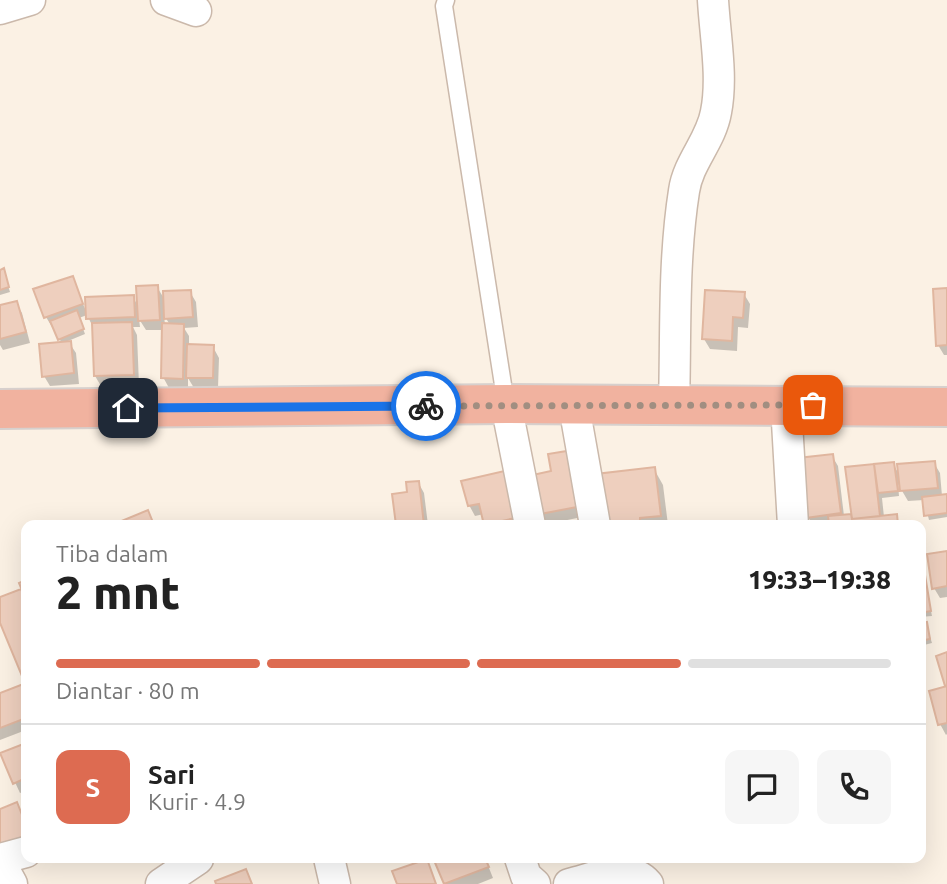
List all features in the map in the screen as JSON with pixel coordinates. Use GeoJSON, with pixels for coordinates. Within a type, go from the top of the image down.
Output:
{"type":"FeatureCollection","features":[{"type":"Feature","properties":{"kind":"highway"},"geometry":{"type":"LineString","coordinates":[[0,409],[506,404],[947,407]]}},
{"type":"Feature","properties":{"kind":"street"},"geometry":{"type":"LineString","coordinates":[[0,9],[30,0]]}},
{"type":"Feature","properties":{"kind":"street"},"geometry":{"type":"LineString","coordinates":[[166,0],[196,11]]}},
{"type":"Feature","properties":{"kind":"street"},"geometry":{"type":"LineString","coordinates":[[674,405],[680,215],[685,183],[716,114],[719,86],[713,0]]}},
{"type":"Feature","properties":{"kind":"street"},"geometry":{"type":"LineString","coordinates":[[506,404],[529,520]]}},
{"type":"Feature","properties":{"kind":"street"},"geometry":{"type":"LineString","coordinates":[[786,405],[793,520]]}},
{"type":"Feature","properties":{"kind":"street"},"geometry":{"type":"LineString","coordinates":[[574,406],[594,520]]}},
{"type":"Feature","properties":{"kind":"street"},"geometry":{"type":"LineString","coordinates":[[12,884],[0,860],[21,854]]}},
{"type":"Feature","properties":{"kind":"street"},"geometry":{"type":"LineString","coordinates":[[330,863],[335,884]]}},
{"type":"Feature","properties":{"kind":"street"},"geometry":{"type":"LineString","coordinates":[[522,863],[526,876],[535,884]]}},
{"type":"Feature","properties":{"kind":"street"},"geometry":{"type":"LineString","coordinates":[[161,884],[201,867]]}},
{"type":"Feature","properties":{"kind":"street"},"geometry":{"type":"LineString","coordinates":[[569,884],[622,871],[636,873],[648,884]]}},
{"type":"Feature","properties":{"kind":"lane"},"geometry":{"type":"LineString","coordinates":[[446,0],[444,6],[506,404]]}},
{"type":"Feature","properties":{"kind":"building"},"geometry":{"type":"Polygon","coordinates":[[[4,268],[9,287],[0,290],[0,270],[4,268]]]}},
{"type":"Feature","properties":{"kind":"building"},"geometry":{"type":"Polygon","coordinates":[[[73,276],[83,304],[44,318],[33,289],[73,276]]]}},
{"type":"Feature","properties":{"kind":"building"},"geometry":{"type":"Polygon","coordinates":[[[158,285],[160,320],[138,321],[136,286],[158,285]]]}},
{"type":"Feature","properties":{"kind":"building"},"geometry":{"type":"Polygon","coordinates":[[[947,288],[947,345],[936,346],[933,289],[947,288]]]}},
{"type":"Feature","properties":{"kind":"building"},"geometry":{"type":"Polygon","coordinates":[[[191,290],[193,317],[164,319],[163,291],[191,290]]]}},
{"type":"Feature","properties":{"kind":"building"},"geometry":{"type":"Polygon","coordinates":[[[705,290],[745,292],[743,318],[733,317],[732,341],[702,339],[705,290]]]}},
{"type":"Feature","properties":{"kind":"building"},"geometry":{"type":"Polygon","coordinates":[[[134,295],[135,317],[86,319],[85,297],[134,295]]]}},
{"type":"Feature","properties":{"kind":"building"},"geometry":{"type":"Polygon","coordinates":[[[17,301],[26,332],[0,339],[0,305],[17,301]]]}},
{"type":"Feature","properties":{"kind":"building"},"geometry":{"type":"Polygon","coordinates":[[[77,310],[84,329],[58,340],[50,321],[77,310]]]}},
{"type":"Feature","properties":{"kind":"building"},"geometry":{"type":"Polygon","coordinates":[[[132,322],[134,375],[94,376],[92,323],[132,322]]]}},
{"type":"Feature","properties":{"kind":"building"},"geometry":{"type":"Polygon","coordinates":[[[162,323],[184,324],[183,379],[161,378],[162,323]]]}},
{"type":"Feature","properties":{"kind":"building"},"geometry":{"type":"Polygon","coordinates":[[[71,341],[74,373],[42,377],[39,344],[71,341]]]}},
{"type":"Feature","properties":{"kind":"building"},"geometry":{"type":"Polygon","coordinates":[[[187,344],[214,345],[213,378],[186,378],[187,344]]]}},
{"type":"Feature","properties":{"kind":"building"},"geometry":{"type":"Polygon","coordinates":[[[573,450],[577,507],[535,515],[528,476],[551,471],[548,454],[573,450]]]}},
{"type":"Feature","properties":{"kind":"building"},"geometry":{"type":"Polygon","coordinates":[[[833,454],[841,513],[806,518],[798,458],[833,454]]]}},
{"type":"Feature","properties":{"kind":"building"},"geometry":{"type":"Polygon","coordinates":[[[935,461],[938,488],[900,491],[897,464],[935,461]]]}},
{"type":"Feature","properties":{"kind":"building"},"geometry":{"type":"Polygon","coordinates":[[[894,462],[898,491],[878,493],[874,464],[894,462]]]}},
{"type":"Feature","properties":{"kind":"building"},"geometry":{"type":"Polygon","coordinates":[[[874,464],[880,516],[852,519],[845,467],[874,464]]]}},
{"type":"Feature","properties":{"kind":"building"},"geometry":{"type":"Polygon","coordinates":[[[655,467],[661,516],[640,520],[601,520],[596,474],[655,467]]]}},
{"type":"Feature","properties":{"kind":"building"},"geometry":{"type":"Polygon","coordinates":[[[513,469],[524,516],[506,520],[483,520],[479,504],[468,506],[461,481],[513,469]]]}},
{"type":"Feature","properties":{"kind":"building"},"geometry":{"type":"Polygon","coordinates":[[[419,481],[423,520],[395,520],[392,494],[407,492],[406,482],[419,481]]]}},
{"type":"Feature","properties":{"kind":"building"},"geometry":{"type":"Polygon","coordinates":[[[947,494],[947,513],[924,516],[922,497],[947,494]]]}},
{"type":"Feature","properties":{"kind":"building"},"geometry":{"type":"Polygon","coordinates":[[[148,510],[152,520],[124,520],[148,510]]]}},
{"type":"Feature","properties":{"kind":"building"},"geometry":{"type":"Polygon","coordinates":[[[851,514],[852,519],[897,514],[898,520],[828,520],[828,516],[851,514]]]}},
{"type":"Feature","properties":{"kind":"building"},"geometry":{"type":"Polygon","coordinates":[[[947,551],[947,586],[932,589],[927,554],[947,551]]]}},
{"type":"Feature","properties":{"kind":"building"},"geometry":{"type":"Polygon","coordinates":[[[926,581],[931,611],[926,612],[926,581]]]}},
{"type":"Feature","properties":{"kind":"building"},"geometry":{"type":"Polygon","coordinates":[[[21,589],[21,674],[0,623],[0,597],[21,589]]]}},
{"type":"Feature","properties":{"kind":"building"},"geometry":{"type":"Polygon","coordinates":[[[926,622],[930,639],[926,640],[926,622]]]}},
{"type":"Feature","properties":{"kind":"building"},"geometry":{"type":"Polygon","coordinates":[[[947,652],[947,685],[945,686],[936,656],[947,652]]]}},
{"type":"Feature","properties":{"kind":"building"},"geometry":{"type":"Polygon","coordinates":[[[21,685],[21,720],[0,728],[0,693],[21,685]]]}},
{"type":"Feature","properties":{"kind":"building"},"geometry":{"type":"Polygon","coordinates":[[[947,686],[947,723],[938,725],[929,691],[947,686]]]}},
{"type":"Feature","properties":{"kind":"building"},"geometry":{"type":"Polygon","coordinates":[[[21,745],[21,780],[13,784],[0,753],[21,745]]]}},
{"type":"Feature","properties":{"kind":"building"},"geometry":{"type":"Polygon","coordinates":[[[17,802],[21,812],[21,838],[0,847],[0,809],[17,802]]]}},
{"type":"Feature","properties":{"kind":"building"},"geometry":{"type":"Polygon","coordinates":[[[415,863],[428,863],[436,884],[397,884],[392,871],[415,863]]]}},
{"type":"Feature","properties":{"kind":"building"},"geometry":{"type":"Polygon","coordinates":[[[435,863],[487,863],[489,867],[444,884],[435,863]]]}},
{"type":"Feature","properties":{"kind":"building"},"geometry":{"type":"Polygon","coordinates":[[[246,869],[252,884],[216,884],[215,881],[246,869]]]}},
{"type":"Feature","properties":{"kind":"way so far"},"geometry":{"type":"LineString","coordinates":[[426,406],[813,405]]}},
{"type":"Feature","properties":{"kind":"route"},"geometry":{"type":"LineString","coordinates":[[128,408],[426,406]]}}]}
